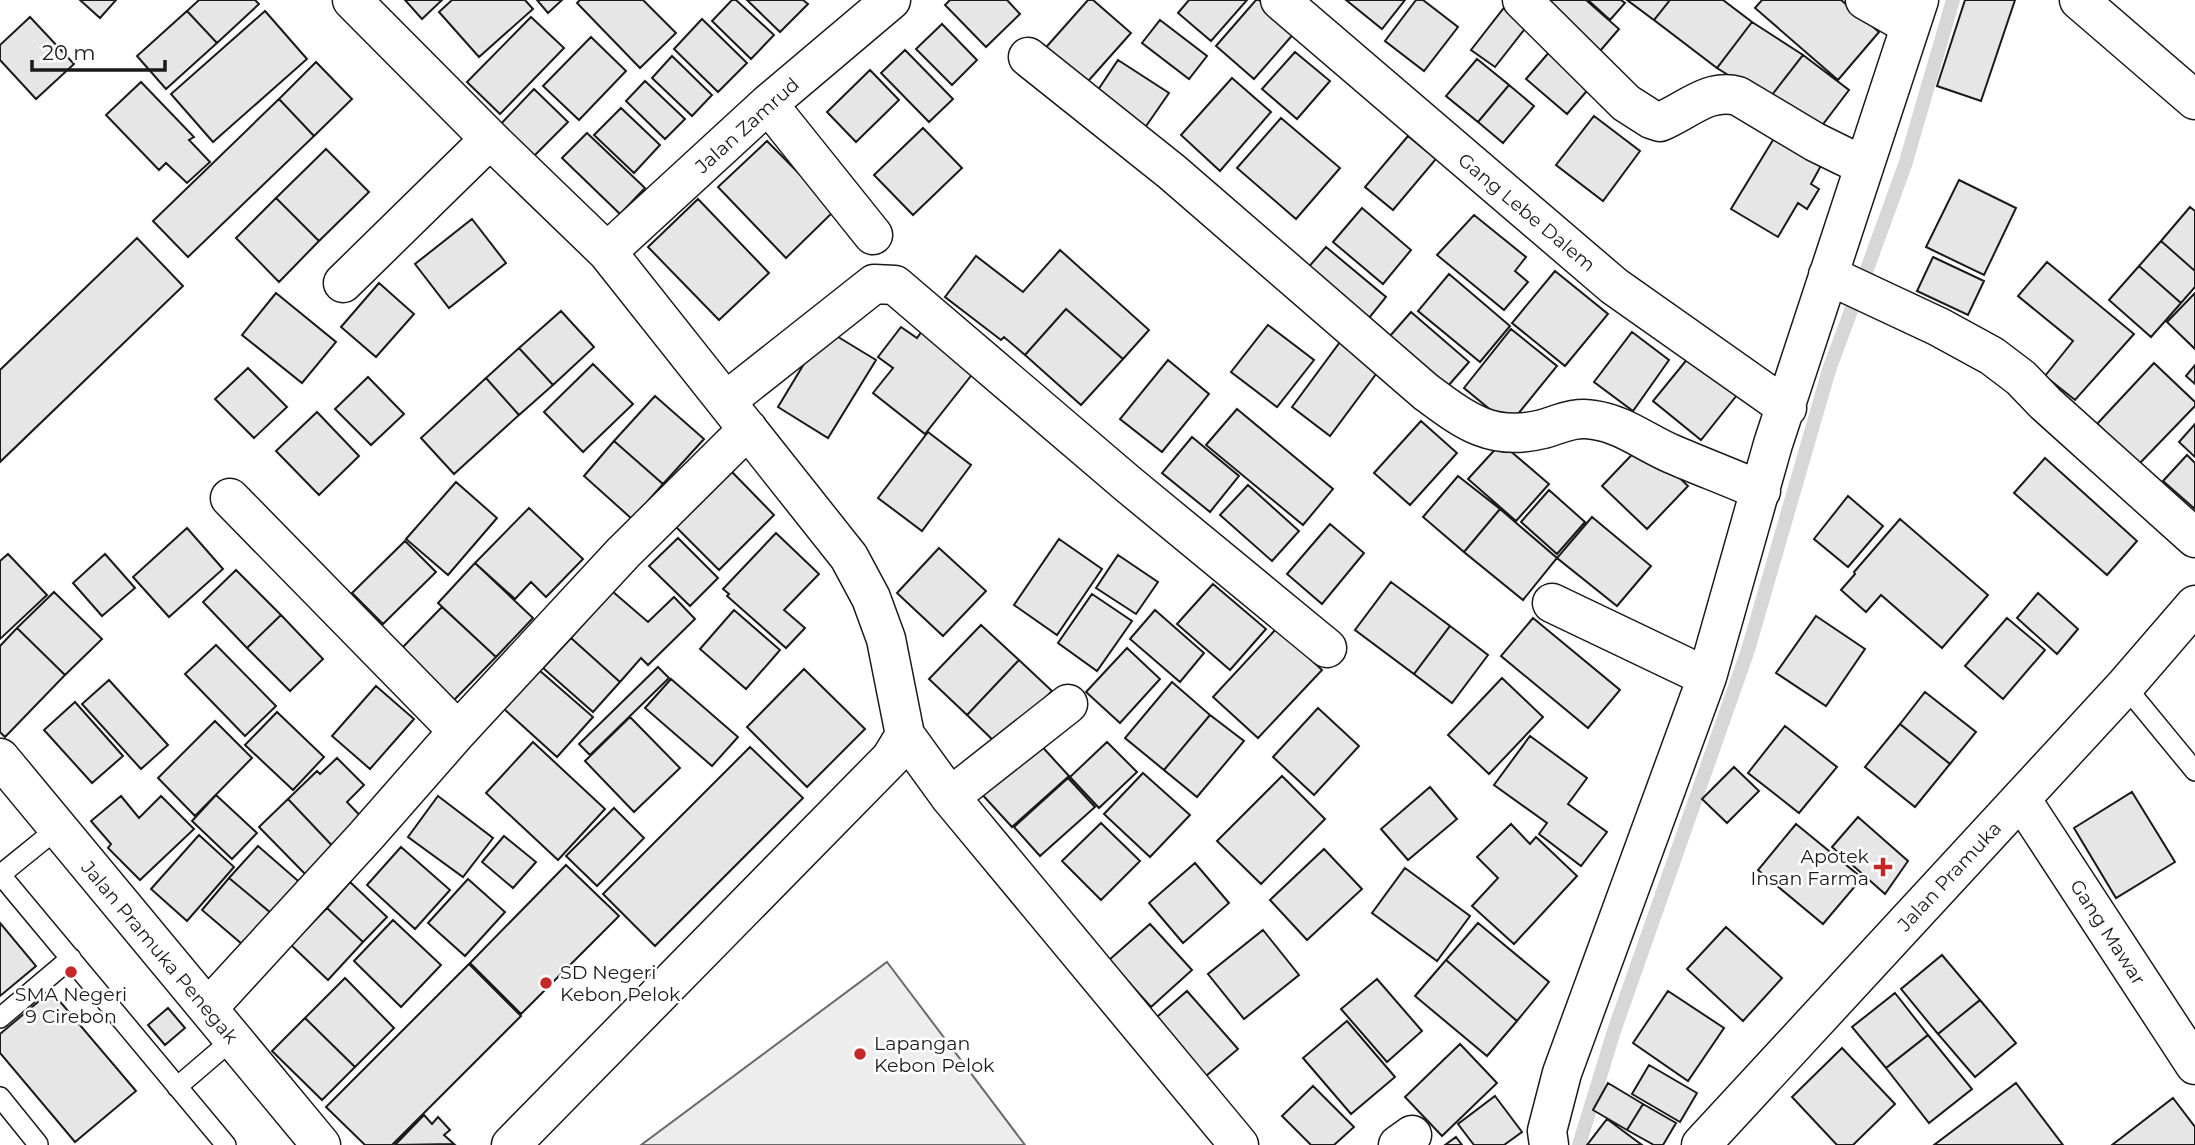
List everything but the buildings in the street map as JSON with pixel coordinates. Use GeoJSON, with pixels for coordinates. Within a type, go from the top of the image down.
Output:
{"type":"FeatureCollection","features":[{"type":"Feature","properties":{"kind":"street"},"geometry":{"type":"LineString","coordinates":[[352,0],[607,252],[849,556],[871,598],[886,639],[905,735],[950,797],[1239,1145]]}},
{"type":"Feature","properties":{"kind":"street","name":"Jalan Zamrud"},"geometry":{"type":"LineString","coordinates":[[607,252],[768,104],[891,0]]}},
{"type":"Feature","properties":{"kind":"street","name":"Gang Lebe Dalem"},"geometry":{"type":"LineString","coordinates":[[1280,0],[1614,286],[1787,408]]}},
{"type":"Feature","properties":{"kind":"street"},"geometry":{"type":"LineString","coordinates":[[1522,0],[1626,103],[1651,119],[1660,122],[1715,93],[1727,93],[1738,96],[1815,142],[1864,166]]}},
{"type":"Feature","properties":{"kind":"street"},"geometry":{"type":"LineString","coordinates":[[1549,1145],[1547,1131],[1562,1073],[1707,677],[1773,444],[1787,408],[1914,12],[1865,0]]}},
{"type":"Feature","properties":{"kind":"street"},"geometry":{"type":"LineString","coordinates":[[2079,0],[2195,100]]}},
{"type":"Feature","properties":{"kind":"street"},"geometry":{"type":"LineString","coordinates":[[1028,57],[1171,172],[1426,392],[1453,412],[1486,429],[1508,435],[1574,419],[1592,419],[1611,424],[1671,454],[1761,491]]}},
{"type":"Feature","properties":{"kind":"street"},"geometry":{"type":"LineString","coordinates":[[768,104],[873,235]]}},
{"type":"Feature","properties":{"kind":"street"},"geometry":{"type":"LineString","coordinates":[[343,283],[490,139]]}},
{"type":"Feature","properties":{"kind":"street"},"geometry":{"type":"LineString","coordinates":[[1828,275],[1939,327],[1992,356],[2021,378],[2045,403],[2195,538]]}},
{"type":"Feature","properties":{"kind":"street"},"geometry":{"type":"LineString","coordinates":[[208,1009],[623,552],[737,415],[874,284],[895,285],[1128,484],[1327,648]]}},
{"type":"Feature","properties":{"kind":"street"},"geometry":{"type":"LineString","coordinates":[[230,498],[458,731]]}},
{"type":"Feature","properties":{"kind":"street"},"geometry":{"type":"LineString","coordinates":[[1552,603],[1707,677]]}},
{"type":"Feature","properties":{"kind":"street","name":"Jalan Pramuka"},"geometry":{"type":"LineString","coordinates":[[1701,1145],[2125,686],[2195,605]]}},
{"type":"Feature","properties":{"kind":"street"},"geometry":{"type":"LineString","coordinates":[[950,797],[1068,704]]}},
{"type":"Feature","properties":{"kind":"street"},"geometry":{"type":"LineString","coordinates":[[511,1145],[891,758],[905,735]]}},
{"type":"Feature","properties":{"kind":"street","name":"Jalan Pramuka Penegak"},"geometry":{"type":"LineString","coordinates":[[0,758],[321,1145]]}},
{"type":"Feature","properties":{"kind":"street","name":"Gang Mawar"},"geometry":{"type":"LineString","coordinates":[[2021,799],[2195,1065]]}},
{"type":"Feature","properties":{"kind":"lane"},"geometry":{"type":"LineString","coordinates":[[2125,686],[2195,771]]}},
{"type":"Feature","properties":{"kind":"lane"},"geometry":{"type":"LineString","coordinates":[[58,828],[0,875],[226,1145]]}},
{"type":"Feature","properties":{"kind":"lane"},"geometry":{"type":"LineString","coordinates":[[0,1018],[71,958]]}},
{"type":"Feature","properties":{"kind":"lane"},"geometry":{"type":"LineString","coordinates":[[177,1087],[233,1039]]}},
{"type":"Feature","properties":{"kind":"lane"},"geometry":{"type":"LineString","coordinates":[[0,1097],[38,1144]]}},
{"type":"Feature","properties":{"kind":"shaded area","name":"Lapangan Kebon Pelok"},"geometry":{"type":"Polygon","coordinates":[[[887,962],[1025,1145],[641,1145],[887,962]]]}},
{"type":"Feature","properties":{"kind":"waterway"},"geometry":{"type":"LineString","coordinates":[[1866,272],[1905,165],[1953,0]]}},
{"type":"Feature","properties":{"kind":"waterway"},"geometry":{"type":"LineString","coordinates":[[1579,1145],[1614,1031],[1748,650],[1829,370],[1856,297]]}},
{"type":"Feature","properties":{"kind":"place","name":"Apotek Insan Farma"},"geometry":{"type":"Point","coordinates":[1883,867]}},
{"type":"Feature","properties":{"kind":"place","name":"SMA Negeri 9 Cirebon"},"geometry":{"type":"Point","coordinates":[71,972]}},
{"type":"Feature","properties":{"kind":"place","name":"SD Negeri Kebon Pelok"},"geometry":{"type":"Point","coordinates":[546,983]}},
{"type":"Feature","properties":{"kind":"place","name":"Lapangan Kebon Pelok"},"geometry":{"type":"Point","coordinates":[860,1054]}}]}
